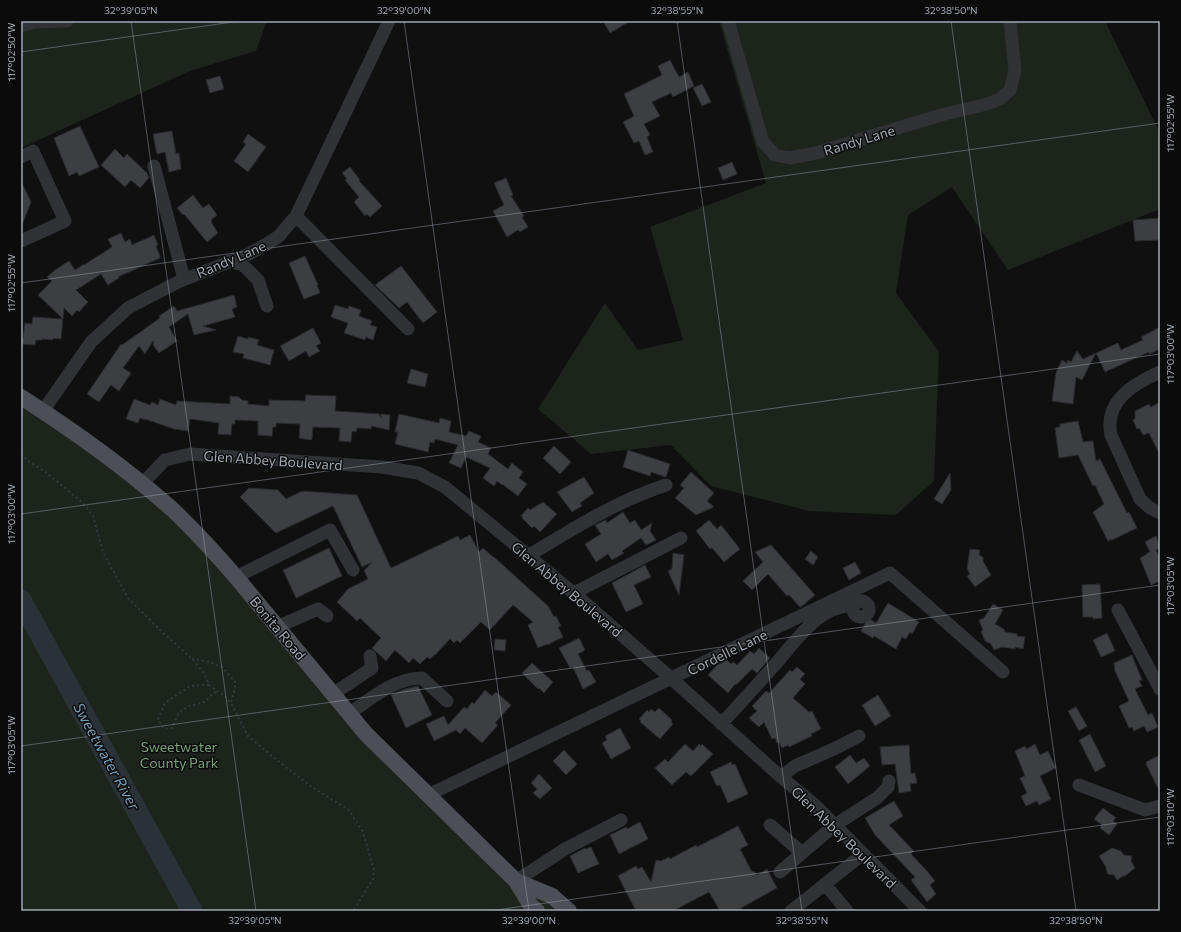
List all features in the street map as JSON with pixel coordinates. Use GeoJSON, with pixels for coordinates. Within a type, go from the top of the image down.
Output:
{"type":"FeatureCollection","features":[{"type":"Feature","properties":{"kind":"main road","name":"Bonita Road"},"geometry":{"type":"LineString","coordinates":[[21,397],[44,411],[102,453],[174,511],[236,577],[366,734],[516,881],[531,906],[537,911]]}},
{"type":"Feature","properties":{"kind":"main road","name":"Bonita Road"},"geometry":{"type":"LineString","coordinates":[[516,881],[552,896],[569,911]]}},
{"type":"Feature","properties":{"kind":"street"},"geometry":{"type":"LineString","coordinates":[[21,26],[34,22],[67,21]]}},
{"type":"Feature","properties":{"kind":"street","name":"Randy Lane"},"geometry":{"type":"LineString","coordinates":[[44,411],[92,342],[128,308],[184,279],[249,254],[279,236],[296,216],[389,21]]}},
{"type":"Feature","properties":{"kind":"street","name":"Randy Lane"},"geometry":{"type":"LineString","coordinates":[[728,21],[763,142],[775,155],[790,158],[816,153],[941,115],[987,104],[1000,99],[1010,90],[1014,71],[1010,21]]}},
{"type":"Feature","properties":{"kind":"street"},"geometry":{"type":"LineString","coordinates":[[21,157],[33,151],[65,221],[21,241]]}},
{"type":"Feature","properties":{"kind":"street"},"geometry":{"type":"LineString","coordinates":[[154,166],[184,279]]}},
{"type":"Feature","properties":{"kind":"street"},"geometry":{"type":"LineString","coordinates":[[296,216],[408,329]]}},
{"type":"Feature","properties":{"kind":"street"},"geometry":{"type":"LineString","coordinates":[[229,261],[243,265],[258,280],[267,306]]}},
{"type":"Feature","properties":{"kind":"street"},"geometry":{"type":"LineString","coordinates":[[1160,372],[1140,381],[1120,398],[1111,412],[1109,427],[1111,435],[1140,499],[1150,508],[1160,513]]}},
{"type":"Feature","properties":{"kind":"street","name":"Glen Abbey Boulevard"},"geometry":{"type":"LineString","coordinates":[[142,484],[165,460],[190,454],[382,467],[418,473],[445,487],[574,593],[781,777],[816,806],[920,911]]}},
{"type":"Feature","properties":{"kind":"street"},"geometry":{"type":"LineString","coordinates":[[528,556],[581,524],[647,491],[666,485]]}},
{"type":"Feature","properties":{"kind":"street"},"geometry":{"type":"LineString","coordinates":[[236,577],[330,530],[353,570]]}},
{"type":"Feature","properties":{"kind":"street"},"geometry":{"type":"LineString","coordinates":[[574,593],[681,538]]}},
{"type":"Feature","properties":{"kind":"street","name":"Cordelle Lane"},"geometry":{"type":"LineString","coordinates":[[428,795],[890,573],[1002,672]]}},
{"type":"Feature","properties":{"kind":"street"},"geometry":{"type":"LineString","coordinates":[[721,724],[807,628],[819,618],[831,611],[842,606],[853,606]]}},
{"type":"Feature","properties":{"kind":"street"},"geometry":{"type":"LineString","coordinates":[[277,628],[318,609],[327,616]]}},
{"type":"Feature","properties":{"kind":"street"},"geometry":{"type":"LineString","coordinates":[[1118,610],[1160,689]]}},
{"type":"Feature","properties":{"kind":"street"},"geometry":{"type":"LineString","coordinates":[[333,694],[372,668],[370,656]]}},
{"type":"Feature","properties":{"kind":"street"},"geometry":{"type":"LineString","coordinates":[[349,714],[375,696],[401,681],[414,678],[422,678],[447,701]]}},
{"type":"Feature","properties":{"kind":"street"},"geometry":{"type":"LineString","coordinates":[[781,777],[795,766],[859,736]]}},
{"type":"Feature","properties":{"kind":"street"},"geometry":{"type":"LineString","coordinates":[[780,872],[835,826],[877,798],[888,787],[889,781]]}},
{"type":"Feature","properties":{"kind":"street"},"geometry":{"type":"LineString","coordinates":[[1078,785],[1145,810],[1160,806]]}},
{"type":"Feature","properties":{"kind":"street"},"geometry":{"type":"LineString","coordinates":[[516,881],[565,849],[621,820]]}},
{"type":"Feature","properties":{"kind":"street"},"geometry":{"type":"LineString","coordinates":[[770,826],[802,853]]}},
{"type":"Feature","properties":{"kind":"street"},"geometry":{"type":"LineString","coordinates":[[791,911],[806,906],[825,884],[863,854]]}},
{"type":"Feature","properties":{"kind":"street"},"geometry":{"type":"LineString","coordinates":[[825,884],[847,911]]}},
{"type":"Feature","properties":{"kind":"path"},"geometry":{"type":"LineString","coordinates":[[21,454],[82,502],[93,516],[103,552],[128,598],[192,659],[204,673],[209,685],[224,695],[231,702],[248,736],[312,787],[349,810],[363,832],[374,870],[373,879],[353,911]]}},
{"type":"Feature","properties":{"kind":"path"},"geometry":{"type":"LineString","coordinates":[[192,659],[210,662],[222,667],[236,683],[231,702]]}},
{"type":"Feature","properties":{"kind":"path"},"geometry":{"type":"LineString","coordinates":[[209,685],[190,686],[165,703],[158,719],[164,729],[172,728],[179,712],[189,706],[205,702],[217,691]]}},
{"type":"Feature","properties":{"kind":"green space"},"geometry":{"type":"Polygon","coordinates":[[[21,21],[267,21],[256,51],[190,71],[21,148],[21,21]]]}},
{"type":"Feature","properties":{"kind":"green space"},"geometry":{"type":"Polygon","coordinates":[[[719,21],[1105,21],[1160,133],[1160,209],[1008,270],[952,187],[908,215],[896,293],[939,352],[934,481],[896,515],[809,511],[711,486],[671,445],[591,454],[538,409],[605,303],[638,350],[683,340],[650,227],[766,183],[719,21]]]}},
{"type":"Feature","properties":{"kind":"green space","name":"Sweetwater County Park"},"geometry":{"type":"Polygon","coordinates":[[[21,397],[142,483],[333,694],[558,911],[21,911],[21,397]]]}},
{"type":"Feature","properties":{"kind":"building"},"geometry":{"type":"Polygon","coordinates":[[[603,21],[630,21],[610,33],[603,21]]]}},
{"type":"Feature","properties":{"kind":"building"},"geometry":{"type":"Polygon","coordinates":[[[670,60],[679,77],[688,72],[694,86],[673,97],[671,93],[652,102],[660,116],[644,124],[650,135],[647,137],[653,152],[645,155],[639,141],[634,143],[623,122],[634,116],[624,94],[662,75],[658,66],[670,60]]]}},
{"type":"Feature","properties":{"kind":"building"},"geometry":{"type":"Polygon","coordinates":[[[220,76],[224,89],[210,93],[206,80],[220,76]]]}},
{"type":"Feature","properties":{"kind":"building"},"geometry":{"type":"Polygon","coordinates":[[[702,84],[711,102],[702,106],[693,88],[702,84]]]}},
{"type":"Feature","properties":{"kind":"building"},"geometry":{"type":"Polygon","coordinates":[[[80,126],[99,167],[79,176],[77,172],[69,176],[54,138],[80,126]]]}},
{"type":"Feature","properties":{"kind":"building"},"geometry":{"type":"Polygon","coordinates":[[[172,131],[176,154],[179,153],[181,169],[169,172],[165,152],[157,154],[153,134],[172,131]]]}},
{"type":"Feature","properties":{"kind":"building"},"geometry":{"type":"Polygon","coordinates":[[[248,134],[266,147],[248,172],[234,161],[246,144],[243,142],[248,134]]]}},
{"type":"Feature","properties":{"kind":"building"},"geometry":{"type":"Polygon","coordinates":[[[115,149],[124,158],[127,154],[147,173],[149,178],[140,188],[131,180],[125,187],[101,165],[115,149]]]}},
{"type":"Feature","properties":{"kind":"building"},"geometry":{"type":"Polygon","coordinates":[[[732,162],[737,174],[723,180],[718,168],[732,162]]]}},
{"type":"Feature","properties":{"kind":"building"},"geometry":{"type":"Polygon","coordinates":[[[350,167],[360,180],[359,181],[382,206],[370,217],[367,214],[365,216],[354,202],[359,197],[345,180],[347,179],[342,173],[350,167]]]}},
{"type":"Feature","properties":{"kind":"building"},"geometry":{"type":"Polygon","coordinates":[[[506,178],[513,195],[511,196],[524,216],[522,217],[528,227],[520,232],[518,230],[507,237],[493,211],[504,205],[494,183],[506,178]]]}},
{"type":"Feature","properties":{"kind":"building"},"geometry":{"type":"Polygon","coordinates":[[[21,181],[31,202],[22,225],[21,225],[21,181]]]}},
{"type":"Feature","properties":{"kind":"building"},"geometry":{"type":"Polygon","coordinates":[[[193,195],[203,208],[209,204],[217,215],[211,220],[211,222],[218,233],[207,242],[184,214],[183,215],[177,208],[193,195]]]}},
{"type":"Feature","properties":{"kind":"building"},"geometry":{"type":"Polygon","coordinates":[[[1160,218],[1160,240],[1135,241],[1133,220],[1160,218]]]}},
{"type":"Feature","properties":{"kind":"building"},"geometry":{"type":"Polygon","coordinates":[[[121,233],[125,242],[130,239],[132,245],[154,235],[158,245],[156,246],[160,258],[118,277],[119,278],[108,285],[101,274],[76,290],[88,302],[79,312],[77,310],[72,316],[64,308],[63,319],[38,295],[52,281],[47,277],[69,261],[75,270],[84,265],[112,247],[108,239],[121,233]]]}},
{"type":"Feature","properties":{"kind":"building"},"geometry":{"type":"Polygon","coordinates":[[[305,256],[320,293],[304,299],[289,263],[305,256]]]}},
{"type":"Feature","properties":{"kind":"building"},"geometry":{"type":"Polygon","coordinates":[[[401,266],[437,312],[423,323],[407,302],[399,308],[375,285],[401,266]]]}},
{"type":"Feature","properties":{"kind":"building"},"geometry":{"type":"Polygon","coordinates":[[[234,295],[237,307],[232,309],[235,317],[203,326],[216,330],[194,335],[188,314],[169,327],[177,341],[159,353],[153,345],[153,341],[145,354],[139,346],[123,368],[131,373],[119,391],[111,385],[99,402],[87,394],[121,344],[122,345],[160,318],[159,316],[174,306],[177,311],[234,295]]]}},
{"type":"Feature","properties":{"kind":"building"},"geometry":{"type":"Polygon","coordinates":[[[335,305],[348,309],[349,306],[361,310],[359,316],[372,321],[370,325],[377,327],[373,340],[366,337],[365,340],[344,333],[348,323],[331,317],[335,305]]]}},
{"type":"Feature","properties":{"kind":"building"},"geometry":{"type":"Polygon","coordinates":[[[33,317],[63,319],[61,339],[53,338],[53,340],[36,340],[35,345],[22,344],[25,323],[32,324],[33,317]]]}},
{"type":"Feature","properties":{"kind":"building"},"geometry":{"type":"Polygon","coordinates":[[[1160,327],[1160,349],[1149,354],[1149,352],[1105,372],[1096,353],[1118,343],[1121,350],[1143,340],[1141,337],[1160,327]]]}},
{"type":"Feature","properties":{"kind":"building"},"geometry":{"type":"Polygon","coordinates":[[[313,328],[321,343],[316,346],[320,351],[309,357],[306,351],[289,361],[280,346],[313,328]]]}},
{"type":"Feature","properties":{"kind":"building"},"geometry":{"type":"Polygon","coordinates":[[[238,336],[259,340],[257,345],[274,350],[270,365],[243,358],[244,354],[233,352],[238,336]]]}},
{"type":"Feature","properties":{"kind":"building"},"geometry":{"type":"Polygon","coordinates":[[[1077,351],[1083,359],[1096,353],[1082,380],[1076,377],[1073,404],[1052,401],[1056,373],[1062,360],[1067,363],[1068,360],[1071,362],[1077,351]]]}},
{"type":"Feature","properties":{"kind":"building"},"geometry":{"type":"Polygon","coordinates":[[[411,369],[428,374],[425,387],[407,383],[411,369]]]}},
{"type":"Feature","properties":{"kind":"building"},"geometry":{"type":"Polygon","coordinates":[[[306,395],[336,396],[335,411],[379,414],[381,418],[381,414],[390,415],[389,430],[371,426],[371,429],[357,428],[356,432],[352,431],[351,442],[339,441],[340,428],[313,427],[312,439],[310,440],[299,438],[300,424],[276,423],[276,427],[273,427],[272,436],[269,436],[258,435],[258,421],[235,420],[235,424],[232,424],[231,435],[218,434],[219,423],[190,419],[188,431],[174,429],[140,418],[138,423],[126,419],[134,399],[150,405],[152,402],[158,405],[160,399],[176,405],[177,401],[230,404],[230,396],[239,397],[242,400],[248,401],[248,404],[269,406],[269,400],[305,401],[306,395]]]}},
{"type":"Feature","properties":{"kind":"building"},"geometry":{"type":"Polygon","coordinates":[[[1160,402],[1160,455],[1149,433],[1143,435],[1139,428],[1137,429],[1133,420],[1135,419],[1135,411],[1149,404],[1151,407],[1160,402]]]}},
{"type":"Feature","properties":{"kind":"building"},"geometry":{"type":"Polygon","coordinates":[[[399,414],[439,423],[440,418],[451,421],[449,432],[466,436],[469,431],[481,436],[478,442],[491,448],[488,454],[508,469],[512,463],[523,472],[519,478],[527,484],[518,496],[497,481],[494,486],[483,478],[490,468],[466,457],[461,468],[449,463],[458,445],[435,439],[434,443],[430,442],[428,452],[395,444],[398,432],[395,432],[399,414]]]}},
{"type":"Feature","properties":{"kind":"building"},"geometry":{"type":"Polygon","coordinates":[[[1078,421],[1083,442],[1093,441],[1096,461],[1100,459],[1127,513],[1129,512],[1137,528],[1112,540],[1108,541],[1093,512],[1104,504],[1095,485],[1093,486],[1078,455],[1059,458],[1055,428],[1060,427],[1060,424],[1078,421]]]}},
{"type":"Feature","properties":{"kind":"building"},"geometry":{"type":"Polygon","coordinates":[[[554,446],[571,462],[560,474],[543,458],[554,446]]]}},
{"type":"Feature","properties":{"kind":"building"},"geometry":{"type":"Polygon","coordinates":[[[628,450],[670,464],[666,477],[651,472],[650,476],[623,467],[628,450]]]}},
{"type":"Feature","properties":{"kind":"building"},"geometry":{"type":"Polygon","coordinates":[[[691,472],[714,493],[707,501],[714,507],[696,515],[675,498],[684,488],[680,485],[691,472]]]}},
{"type":"Feature","properties":{"kind":"building"},"geometry":{"type":"Polygon","coordinates":[[[950,473],[951,490],[942,504],[934,499],[950,473]]]}},
{"type":"Feature","properties":{"kind":"building"},"geometry":{"type":"Polygon","coordinates":[[[584,477],[594,493],[580,503],[582,506],[572,512],[557,492],[584,477]]]}},
{"type":"Feature","properties":{"kind":"building"},"geometry":{"type":"Polygon","coordinates":[[[249,488],[278,490],[286,499],[302,491],[357,495],[391,568],[458,536],[460,540],[470,535],[479,552],[483,548],[548,606],[554,617],[556,616],[561,626],[558,627],[563,637],[538,648],[528,625],[533,622],[513,605],[490,630],[481,622],[460,643],[457,640],[454,643],[450,639],[435,655],[430,659],[427,657],[420,664],[413,658],[409,663],[395,650],[386,661],[372,648],[381,638],[360,618],[357,621],[337,602],[348,589],[368,579],[364,571],[372,562],[362,567],[333,506],[276,533],[240,497],[249,488]]]}},
{"type":"Feature","properties":{"kind":"building"},"geometry":{"type":"Polygon","coordinates":[[[543,502],[557,514],[540,532],[534,526],[532,528],[521,516],[528,508],[530,510],[543,502]]]}},
{"type":"Feature","properties":{"kind":"building"},"geometry":{"type":"Polygon","coordinates":[[[623,512],[630,523],[635,520],[641,530],[652,523],[650,531],[656,540],[646,545],[641,538],[622,551],[624,553],[612,560],[608,554],[596,562],[585,544],[601,534],[595,525],[606,520],[607,523],[623,512]]]}},
{"type":"Feature","properties":{"kind":"building"},"geometry":{"type":"Polygon","coordinates":[[[709,520],[717,529],[721,525],[740,549],[724,562],[712,548],[710,549],[696,531],[709,520]]]}},
{"type":"Feature","properties":{"kind":"building"},"geometry":{"type":"Polygon","coordinates":[[[1156,536],[1160,546],[1160,548],[1156,550],[1160,558],[1160,581],[1151,585],[1140,558],[1150,552],[1145,542],[1156,536]]]}},
{"type":"Feature","properties":{"kind":"building"},"geometry":{"type":"Polygon","coordinates":[[[771,545],[815,595],[800,607],[789,595],[787,596],[768,574],[752,590],[743,581],[763,562],[755,552],[771,545]]]}},
{"type":"Feature","properties":{"kind":"building"},"geometry":{"type":"Polygon","coordinates":[[[329,548],[342,576],[296,598],[283,570],[329,548]]]}},
{"type":"Feature","properties":{"kind":"building"},"geometry":{"type":"Polygon","coordinates":[[[970,549],[980,550],[979,555],[983,557],[983,561],[991,575],[975,587],[967,576],[970,574],[967,569],[970,549]]]}},
{"type":"Feature","properties":{"kind":"building"},"geometry":{"type":"Polygon","coordinates":[[[811,551],[818,557],[813,565],[805,559],[811,551]]]}},
{"type":"Feature","properties":{"kind":"building"},"geometry":{"type":"Polygon","coordinates":[[[673,553],[684,555],[679,595],[668,571],[672,569],[673,553]]]}},
{"type":"Feature","properties":{"kind":"building"},"geometry":{"type":"Polygon","coordinates":[[[855,562],[861,573],[849,580],[843,568],[855,562]]]}},
{"type":"Feature","properties":{"kind":"building"},"geometry":{"type":"Polygon","coordinates":[[[645,565],[651,577],[634,585],[643,604],[626,612],[612,583],[645,565]]]}},
{"type":"Feature","properties":{"kind":"building"},"geometry":{"type":"Polygon","coordinates":[[[1100,584],[1102,618],[1093,619],[1093,617],[1083,617],[1082,585],[1100,584]]]}},
{"type":"Feature","properties":{"kind":"building"},"geometry":{"type":"Polygon","coordinates":[[[888,603],[919,622],[912,634],[910,632],[906,639],[902,637],[896,649],[874,636],[873,638],[861,631],[868,618],[876,623],[888,603]]]}},
{"type":"Feature","properties":{"kind":"building"},"geometry":{"type":"Polygon","coordinates":[[[993,604],[1003,610],[995,624],[1004,629],[1005,632],[1025,637],[1023,649],[1015,647],[1015,649],[1002,647],[994,650],[991,644],[985,641],[979,620],[984,618],[993,604]]]}},
{"type":"Feature","properties":{"kind":"building"},"geometry":{"type":"Polygon","coordinates":[[[1107,633],[1115,651],[1101,657],[1093,640],[1107,633]]]}},
{"type":"Feature","properties":{"kind":"building"},"geometry":{"type":"Polygon","coordinates":[[[579,638],[585,650],[578,654],[587,671],[589,670],[596,682],[583,689],[573,667],[570,668],[559,648],[579,638]]]}},
{"type":"Feature","properties":{"kind":"building"},"geometry":{"type":"Polygon","coordinates":[[[495,639],[506,640],[505,651],[494,650],[495,639]]]}},
{"type":"Feature","properties":{"kind":"building"},"geometry":{"type":"Polygon","coordinates":[[[759,648],[770,658],[757,673],[752,669],[736,685],[735,684],[728,693],[708,675],[717,665],[727,660],[731,664],[733,662],[737,665],[750,651],[754,654],[759,648]]]}},
{"type":"Feature","properties":{"kind":"building"},"geometry":{"type":"Polygon","coordinates":[[[1132,655],[1142,680],[1139,681],[1142,686],[1135,689],[1148,715],[1152,713],[1158,727],[1147,732],[1144,726],[1134,731],[1132,727],[1129,728],[1119,706],[1129,701],[1115,671],[1114,663],[1132,655]]]}},
{"type":"Feature","properties":{"kind":"building"},"geometry":{"type":"Polygon","coordinates":[[[532,663],[553,682],[544,693],[522,673],[532,663]]]}},
{"type":"Feature","properties":{"kind":"building"},"geometry":{"type":"Polygon","coordinates":[[[797,667],[805,674],[800,679],[805,684],[793,698],[809,712],[812,711],[821,729],[811,734],[812,736],[789,747],[788,745],[782,748],[779,742],[777,743],[775,738],[772,739],[764,722],[759,727],[749,718],[757,711],[752,706],[766,691],[769,693],[790,670],[792,672],[797,667]]]}},
{"type":"Feature","properties":{"kind":"building"},"geometry":{"type":"Polygon","coordinates":[[[418,686],[432,715],[406,728],[391,695],[405,689],[418,686]]]}},
{"type":"Feature","properties":{"kind":"building"},"geometry":{"type":"Polygon","coordinates":[[[485,690],[492,696],[496,692],[511,705],[495,723],[498,725],[482,743],[465,728],[460,734],[456,730],[434,741],[426,724],[444,716],[448,725],[464,707],[467,709],[472,702],[474,704],[485,690]]]}},
{"type":"Feature","properties":{"kind":"building"},"geometry":{"type":"Polygon","coordinates":[[[878,695],[891,716],[875,726],[862,705],[878,695]]]}},
{"type":"Feature","properties":{"kind":"building"},"geometry":{"type":"Polygon","coordinates":[[[1076,707],[1087,726],[1079,731],[1068,711],[1076,707]]]}},
{"type":"Feature","properties":{"kind":"building"},"geometry":{"type":"Polygon","coordinates":[[[659,708],[672,720],[671,722],[673,724],[660,739],[640,722],[641,720],[639,719],[647,710],[649,712],[651,709],[655,712],[659,708]]]}},
{"type":"Feature","properties":{"kind":"building"},"geometry":{"type":"Polygon","coordinates":[[[620,728],[631,748],[611,759],[602,743],[607,740],[605,736],[620,728]]]}},
{"type":"Feature","properties":{"kind":"building"},"geometry":{"type":"Polygon","coordinates":[[[1090,734],[1106,766],[1095,772],[1079,740],[1090,734]]]}},
{"type":"Feature","properties":{"kind":"building"},"geometry":{"type":"Polygon","coordinates":[[[685,744],[693,751],[699,744],[701,746],[702,744],[713,754],[691,776],[686,772],[672,785],[655,768],[665,759],[668,762],[685,744]]]}},
{"type":"Feature","properties":{"kind":"building"},"geometry":{"type":"Polygon","coordinates":[[[1035,744],[1040,755],[1048,751],[1056,768],[1040,776],[1051,799],[1039,805],[1037,801],[1026,806],[1021,796],[1027,793],[1020,778],[1025,776],[1015,751],[1025,746],[1027,749],[1035,744]]]}},
{"type":"Feature","properties":{"kind":"building"},"geometry":{"type":"Polygon","coordinates":[[[909,745],[911,774],[915,773],[917,783],[910,784],[911,791],[899,793],[895,764],[882,765],[880,747],[909,745]]]}},
{"type":"Feature","properties":{"kind":"building"},"geometry":{"type":"Polygon","coordinates":[[[564,750],[577,764],[566,775],[553,761],[564,750]]]}},
{"type":"Feature","properties":{"kind":"building"},"geometry":{"type":"Polygon","coordinates":[[[850,755],[856,763],[864,758],[870,766],[848,784],[835,767],[850,755]]]}},
{"type":"Feature","properties":{"kind":"building"},"geometry":{"type":"Polygon","coordinates":[[[1160,755],[1160,792],[1146,762],[1160,755]]]}},
{"type":"Feature","properties":{"kind":"building"},"geometry":{"type":"Polygon","coordinates":[[[731,762],[732,765],[735,764],[748,794],[728,803],[720,785],[717,786],[710,772],[731,762]]]}},
{"type":"Feature","properties":{"kind":"building"},"geometry":{"type":"Polygon","coordinates":[[[539,774],[552,788],[540,799],[533,793],[537,789],[531,783],[539,774]]]}},
{"type":"Feature","properties":{"kind":"building"},"geometry":{"type":"Polygon","coordinates":[[[894,801],[903,816],[889,825],[914,851],[911,854],[935,881],[930,885],[936,894],[927,902],[911,880],[915,877],[875,835],[865,818],[894,801]]]}},
{"type":"Feature","properties":{"kind":"building"},"geometry":{"type":"Polygon","coordinates":[[[1103,808],[1116,818],[1113,821],[1117,824],[1109,835],[1100,828],[1102,825],[1094,819],[1103,808]]]}},
{"type":"Feature","properties":{"kind":"building"},"geometry":{"type":"Polygon","coordinates":[[[640,822],[648,839],[619,854],[610,835],[626,827],[627,829],[640,822]]]}},
{"type":"Feature","properties":{"kind":"building"},"geometry":{"type":"Polygon","coordinates":[[[738,826],[748,845],[740,849],[752,872],[754,871],[757,875],[767,869],[777,888],[741,908],[742,911],[720,911],[709,892],[673,911],[636,911],[618,876],[636,866],[638,869],[642,867],[651,882],[656,860],[661,861],[669,857],[670,859],[696,845],[697,847],[738,826]]]}},
{"type":"Feature","properties":{"kind":"building"},"geometry":{"type":"Polygon","coordinates":[[[591,847],[599,864],[578,873],[570,856],[585,848],[591,847]]]}},
{"type":"Feature","properties":{"kind":"building"},"geometry":{"type":"Polygon","coordinates":[[[1112,848],[1121,851],[1124,855],[1132,856],[1131,861],[1135,868],[1117,880],[1114,875],[1108,874],[1106,867],[1099,856],[1112,848]]]}},
{"type":"Feature","properties":{"kind":"waterway","name":"Sweetwater River"},"geometry":{"type":"LineString","coordinates":[[21,600],[192,911]]}}]}
